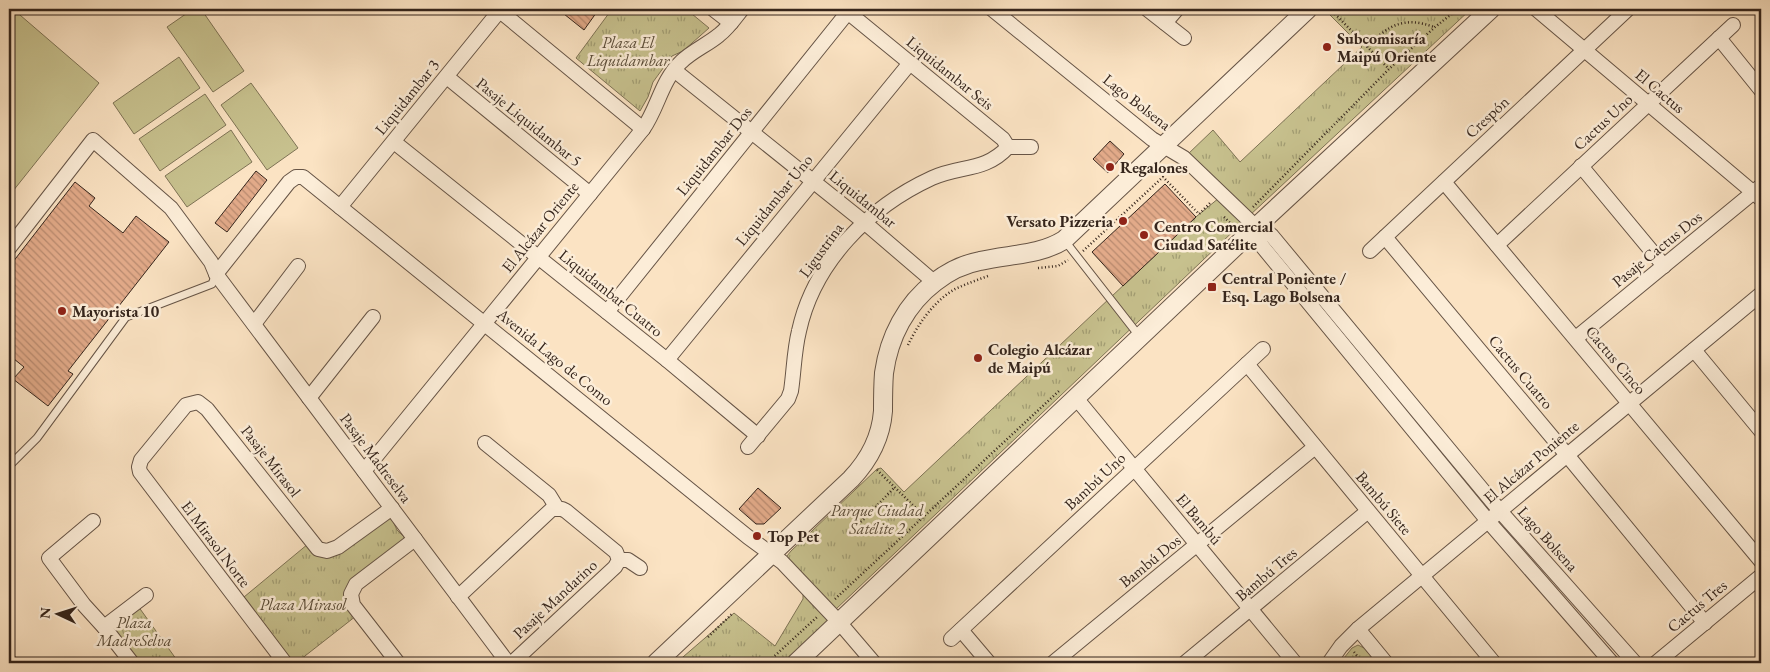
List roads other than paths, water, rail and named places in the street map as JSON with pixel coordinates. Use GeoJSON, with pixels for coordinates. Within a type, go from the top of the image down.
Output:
{"type":"FeatureCollection","features":[{"type":"Feature","properties":{"kind":"street"},"geometry":{"type":"LineString","coordinates":[[713,9],[731,23]]}},
{"type":"Feature","properties":{"kind":"street","name":"El Alcázar Oriente"},"geometry":{"type":"LineString","coordinates":[[364,471],[650,120],[665,83],[674,70],[692,54],[721,34],[742,9]]}},
{"type":"Feature","properties":{"kind":"street","name":"Lago Bolsena"},"geometry":{"type":"LineString","coordinates":[[992,9],[1152,139],[1184,158],[1250,221],[1272,236],[1500,511],[1636,663]]}},
{"type":"Feature","properties":{"kind":"street"},"geometry":{"type":"LineString","coordinates":[[1147,9],[1184,38]]}},
{"type":"Feature","properties":{"kind":"street"},"geometry":{"type":"LineString","coordinates":[[1165,23],[1177,9]]}},
{"type":"Feature","properties":{"kind":"street"},"geometry":{"type":"LineString","coordinates":[[656,663],[851,479],[865,463],[875,444],[881,424],[884,375],[891,344],[909,309],[934,282],[965,265],[980,260],[1044,250],[1064,240],[1308,9]]}},
{"type":"Feature","properties":{"kind":"street"},"geometry":{"type":"LineString","coordinates":[[796,663],[1069,393],[1140,337],[1250,221],[1491,9]]}},
{"type":"Feature","properties":{"kind":"street","name":"El Cactus"},"geometry":{"type":"LineString","coordinates":[[1536,9],[1648,104],[1758,193]]}},
{"type":"Feature","properties":{"kind":"street","name":"Crespón"},"geometry":{"type":"LineString","coordinates":[[1370,251],[1628,9]]}},
{"type":"Feature","properties":{"kind":"street"},"geometry":{"type":"LineString","coordinates":[[501,10],[643,129]]}},
{"type":"Feature","properties":{"kind":"street","name":"Liquidambar 3"},"geometry":{"type":"LineString","coordinates":[[340,207],[501,10]]}},
{"type":"Feature","properties":{"kind":"street","name":"Liquidambar Seis"},"geometry":{"type":"LineString","coordinates":[[846,10],[1003,139],[1008,147]]}},
{"type":"Feature","properties":{"kind":"street","name":"Liquidambar Dos"},"geometry":{"type":"LineString","coordinates":[[607,312],[753,132],[846,10]]}},
{"type":"Feature","properties":{"kind":"street","name":"Cactus Uno"},"geometry":{"type":"LineString","coordinates":[[1497,244],[1733,25]]}},
{"type":"Feature","properties":{"kind":"street"},"geometry":{"type":"LineString","coordinates":[[1719,38],[1761,90]]}},
{"type":"Feature","properties":{"kind":"street","name":"Liquidambar Uno"},"geometry":{"type":"LineString","coordinates":[[667,360],[910,63]]}},
{"type":"Feature","properties":{"kind":"street","name":"Liquidambar"},"geometry":{"type":"LineString","coordinates":[[674,70],[864,222],[934,282]]}},
{"type":"Feature","properties":{"kind":"street","name":"Pasaje Liquidambar 5"},"geometry":{"type":"LineString","coordinates":[[447,77],[590,194]]}},
{"type":"Feature","properties":{"kind":"street","name":"Pasaje Madreselva"},"geometry":{"type":"LineString","coordinates":[[9,248],[93,140],[172,208],[211,262],[216,274],[508,663]]}},
{"type":"Feature","properties":{"kind":"street","name":"Liquidambar Cuatro"},"geometry":{"type":"LineString","coordinates":[[394,142],[667,360],[758,436]]}},
{"type":"Feature","properties":{"kind":"street"},"geometry":{"type":"LineString","coordinates":[[1008,147],[1030,147]]}},
{"type":"Feature","properties":{"kind":"street","name":"Ligustrina"},"geometry":{"type":"LineString","coordinates":[[748,447],[788,399],[791,391],[799,331],[814,288],[834,257],[864,222],[917,185],[948,172],[989,162],[1008,147]]}},
{"type":"Feature","properties":{"kind":"street"},"geometry":{"type":"LineString","coordinates":[[1581,166],[1664,266]]}},
{"type":"Feature","properties":{"kind":"street","name":"Avenida Lago de Como"},"geometry":{"type":"LineString","coordinates":[[216,274],[292,178],[296,176],[303,177],[782,562],[839,622],[874,663]]}},
{"type":"Feature","properties":{"kind":"street","name":"Cactus Cinco"},"geometry":{"type":"LineString","coordinates":[[1444,182],[1761,561]]}},
{"type":"Feature","properties":{"kind":"street","name":"Pasaje Cactus Dos"},"geometry":{"type":"LineString","coordinates":[[1576,338],[1758,193]]}},
{"type":"Feature","properties":{"kind":"street","name":"Lago Bolsena"},"geometry":{"type":"LineString","coordinates":[[1250,221],[1262,246],[1488,521],[1612,663]]}},
{"type":"Feature","properties":{"kind":"street","name":"Cactus Cuatro"},"geometry":{"type":"LineString","coordinates":[[1385,237],[1704,623]]}},
{"type":"Feature","properties":{"kind":"street"},"geometry":{"type":"LineString","coordinates":[[254,324],[298,266]]}},
{"type":"Feature","properties":{"kind":"street","name":"El Alcázar Poniente"},"geometry":{"type":"LineString","coordinates":[[1330,663],[1341,646],[1358,629],[1694,350],[1760,298]]}},
{"type":"Feature","properties":{"kind":"street"},"geometry":{"type":"LineString","coordinates":[[309,398],[373,317]]}},
{"type":"Feature","properties":{"kind":"street","name":"Bambú Uno"},"geometry":{"type":"LineString","coordinates":[[989,663],[956,634],[1263,349]]}},
{"type":"Feature","properties":{"kind":"street"},"geometry":{"type":"LineString","coordinates":[[1694,350],[1761,432]]}},
{"type":"Feature","properties":{"kind":"street","name":"Bambú Siete"},"geometry":{"type":"LineString","coordinates":[[1247,364],[1494,663]]}},
{"type":"Feature","properties":{"kind":"street"},"geometry":{"type":"LineString","coordinates":[[1369,376],[1380,366]]}},
{"type":"Feature","properties":{"kind":"street","name":"El Bambú"},"geometry":{"type":"LineString","coordinates":[[1069,393],[1295,663]]}},
{"type":"Feature","properties":{"kind":"street","name":"Pasaje Mirasol"},"geometry":{"type":"LineString","coordinates":[[139,470],[141,460],[186,405],[198,402],[207,408],[318,549],[327,551],[338,547],[392,508]]}},
{"type":"Feature","properties":{"kind":"street","name":"Pasaje Mandarino"},"geometry":{"type":"LineString","coordinates":[[485,443],[549,495],[557,508],[566,511],[616,552],[619,560]]}},
{"type":"Feature","properties":{"kind":"street","name":"Bambú Dos"},"geometry":{"type":"LineString","coordinates":[[1053,663],[1316,447]]}},
{"type":"Feature","properties":{"kind":"street","name":"El Mirasol Norte"},"geometry":{"type":"LineString","coordinates":[[139,470],[285,663]]}},
{"type":"Feature","properties":{"kind":"street"},"geometry":{"type":"LineString","coordinates":[[458,597],[548,512],[557,508]]}},
{"type":"Feature","properties":{"kind":"street","name":"Bambú Tres"},"geometry":{"type":"LineString","coordinates":[[1185,663],[1368,511]]}},
{"type":"Feature","properties":{"kind":"street"},"geometry":{"type":"LineString","coordinates":[[93,520],[49,558],[84,605],[132,663]]}},
{"type":"Feature","properties":{"kind":"street"},"geometry":{"type":"LineString","coordinates":[[398,663],[353,605],[350,594],[356,584],[415,539]]}},
{"type":"Feature","properties":{"kind":"street","name":"Pasaje Mandarino"},"geometry":{"type":"LineString","coordinates":[[619,560],[628,560],[640,568]]}},
{"type":"Feature","properties":{"kind":"street","name":"Pasaje Mandarino"},"geometry":{"type":"LineString","coordinates":[[512,663],[615,567],[619,560]]}},
{"type":"Feature","properties":{"kind":"street","name":"Cactus Tres"},"geometry":{"type":"LineString","coordinates":[[1656,663],[1761,576]]}},
{"type":"Feature","properties":{"kind":"street"},"geometry":{"type":"LineString","coordinates":[[104,627],[146,596]]}},
{"type":"Feature","properties":{"kind":"street"},"geometry":{"type":"LineString","coordinates":[[1358,629],[1386,663]]}},
{"type":"Feature","properties":{"kind":"lane"},"geometry":{"type":"LineString","coordinates":[[1064,240],[1140,337]]}},
{"type":"Feature","properties":{"kind":"lane"},"geometry":{"type":"LineString","coordinates":[[9,466],[37,438],[126,317],[212,284],[216,274]]}},
{"type":"Feature","properties":{"kind":"place","name":"Subcomisaría Maipú Oriente"},"geometry":{"type":"Point","coordinates":[1327,47]}},
{"type":"Feature","properties":{"kind":"place","name":"Regalones"},"geometry":{"type":"Point","coordinates":[1110,167]}},
{"type":"Feature","properties":{"kind":"place","name":"Versato Pizzeria"},"geometry":{"type":"Point","coordinates":[1123,221]}},
{"type":"Feature","properties":{"kind":"place","name":"Centro Comercial Ciudad Satélite"},"geometry":{"type":"Point","coordinates":[1144,235]}},
{"type":"Feature","properties":{"kind":"place","name":"Central Poniente / Esq. Lago Bolsena"},"geometry":{"type":"Point","coordinates":[1212,287]}},
{"type":"Feature","properties":{"kind":"place","name":"Mayorista 10"},"geometry":{"type":"Point","coordinates":[62,311]}},
{"type":"Feature","properties":{"kind":"place","name":"Colegio Alcázar de Maipú"},"geometry":{"type":"Point","coordinates":[978,358]}},
{"type":"Feature","properties":{"kind":"place","name":"Top Pet"},"geometry":{"type":"Point","coordinates":[757,536]}},
{"type":"Feature","properties":{"kind":"park label","name":"Plaza El Liquidambar"},"geometry":{"type":"Point","coordinates":[628,51]}},
{"type":"Feature","properties":{"kind":"park label","name":"Parque Ciudad Satélite 2"},"geometry":{"type":"Point","coordinates":[877,519]}},
{"type":"Feature","properties":{"kind":"park label","name":"Plaza Mirasol"},"geometry":{"type":"Point","coordinates":[303,604]}},
{"type":"Feature","properties":{"kind":"park label","name":"Plaza MadreSelva"},"geometry":{"type":"Point","coordinates":[134,631]}}]}
